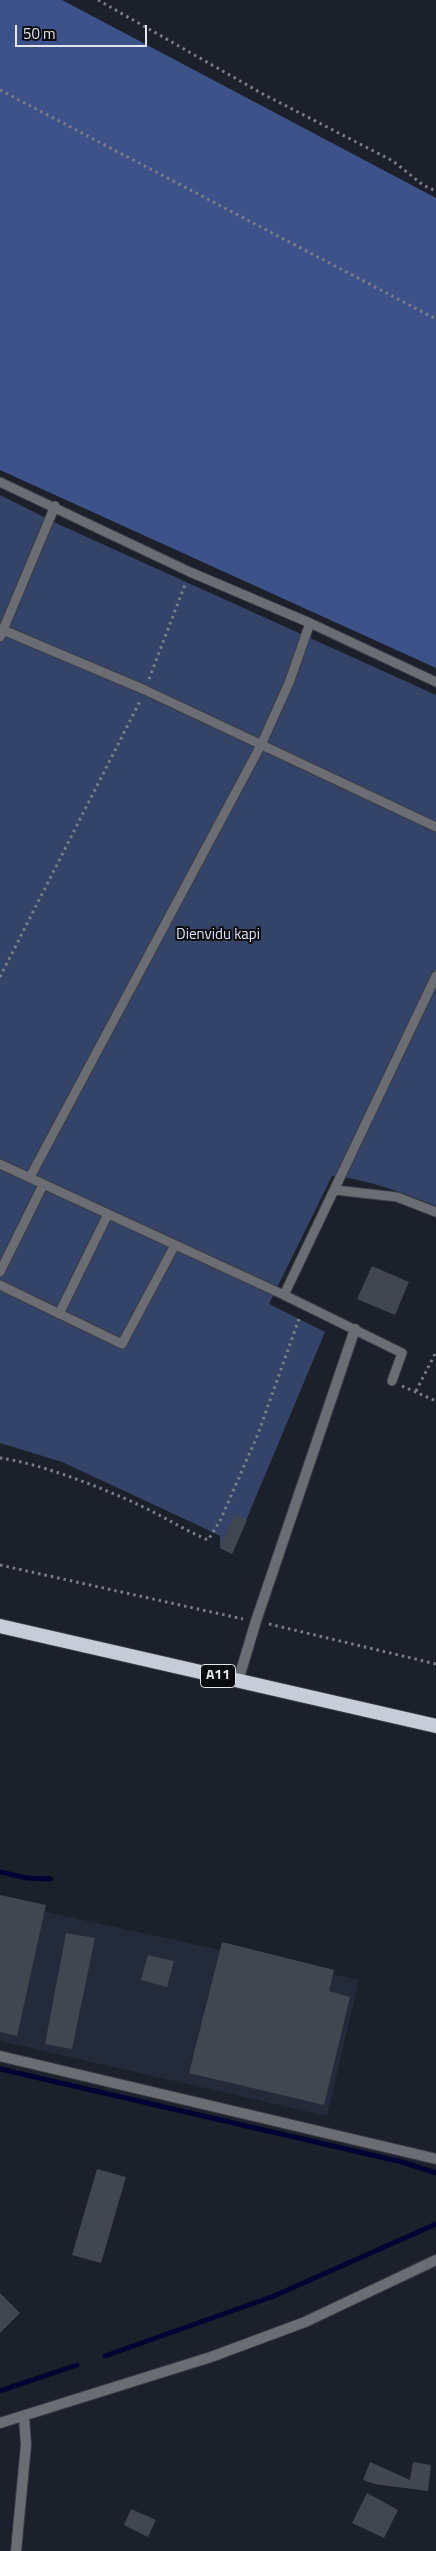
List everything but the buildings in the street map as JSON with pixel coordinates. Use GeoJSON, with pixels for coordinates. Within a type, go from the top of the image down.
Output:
{"type":"FeatureCollection","features":[{"type":"Feature","properties":{"kind":"highway","name":"A11"},"geometry":{"type":"LineString","coordinates":[[0,1626],[436,1726]]}},
{"type":"Feature","properties":{"kind":"street"},"geometry":{"type":"LineString","coordinates":[[238,1681],[256,1621],[355,1329]]}},
{"type":"Feature","properties":{"kind":"street"},"geometry":{"type":"LineString","coordinates":[[0,2056],[436,2158]]}},
{"type":"Feature","properties":{"kind":"street"},"geometry":{"type":"LineString","coordinates":[[0,2422],[211,2357],[305,2322],[436,2260]]}},
{"type":"Feature","properties":{"kind":"street"},"geometry":{"type":"LineString","coordinates":[[16,2551],[26,2445],[24,2416]]}},
{"type":"Feature","properties":{"kind":"lane"},"geometry":{"type":"LineString","coordinates":[[0,482],[55,506],[190,572],[310,623],[436,682]]}},
{"type":"Feature","properties":{"kind":"lane"},"geometry":{"type":"LineString","coordinates":[[55,506],[2,634],[145,690],[436,827]]}},
{"type":"Feature","properties":{"kind":"lane"},"geometry":{"type":"LineString","coordinates":[[30,1177],[261,745],[289,684],[310,623]]}},
{"type":"Feature","properties":{"kind":"lane"},"geometry":{"type":"LineString","coordinates":[[284,1296],[436,976]]}},
{"type":"Feature","properties":{"kind":"lane"},"geometry":{"type":"LineString","coordinates":[[0,1164],[355,1329],[402,1353],[392,1381]]}},
{"type":"Feature","properties":{"kind":"lane"},"geometry":{"type":"LineString","coordinates":[[0,1272],[43,1185]]}},
{"type":"Feature","properties":{"kind":"lane"},"geometry":{"type":"LineString","coordinates":[[335,1190],[397,1197],[436,1212]]}},
{"type":"Feature","properties":{"kind":"lane"},"geometry":{"type":"LineString","coordinates":[[59,1314],[108,1214]]}},
{"type":"Feature","properties":{"kind":"lane"},"geometry":{"type":"LineString","coordinates":[[0,1285],[122,1344],[175,1245]]}},
{"type":"Feature","properties":{"kind":"path"},"geometry":{"type":"LineString","coordinates":[[98,0],[263,94],[392,161],[423,185],[436,192]]}},
{"type":"Feature","properties":{"kind":"path"},"geometry":{"type":"LineString","coordinates":[[0,90],[436,319]]}},
{"type":"Feature","properties":{"kind":"path"},"geometry":{"type":"LineString","coordinates":[[0,977],[145,690],[190,572]]}},
{"type":"Feature","properties":{"kind":"path"},"geometry":{"type":"LineString","coordinates":[[0,1458],[78,1481],[140,1506],[182,1530],[208,1540],[220,1521],[258,1434],[304,1306]]}},
{"type":"Feature","properties":{"kind":"path"},"geometry":{"type":"LineString","coordinates":[[416,1391],[436,1352]]}},
{"type":"Feature","properties":{"kind":"path"},"geometry":{"type":"LineString","coordinates":[[392,1381],[436,1401]]}},
{"type":"Feature","properties":{"kind":"path"},"geometry":{"type":"LineString","coordinates":[[0,1565],[256,1621],[436,1664]]}},
{"type":"Feature","properties":{"kind":"shaded area"},"geometry":{"type":"Polygon","coordinates":[[[0,0],[62,0],[436,198],[436,668],[0,470],[0,0]]]}},
{"type":"Feature","properties":{"kind":"shaded area"},"geometry":{"type":"Polygon","coordinates":[[[0,1902],[359,1980],[327,2116],[0,2041],[0,1902]]]}},
{"type":"Feature","properties":{"kind":"green space","name":"Dienvidu kapi"},"geometry":{"type":"Polygon","coordinates":[[[0,495],[58,524],[436,695],[436,1206],[372,1183],[332,1176],[269,1304],[325,1332],[232,1554],[220,1548],[220,1536],[204,1528],[62,1462],[0,1443],[0,495]]]}},
{"type":"Feature","properties":{"kind":"waterway"},"geometry":{"type":"LineString","coordinates":[[0,1872],[27,1878],[51,1879]]}},
{"type":"Feature","properties":{"kind":"waterway"},"geometry":{"type":"LineString","coordinates":[[0,2069],[402,2162],[436,2173]]}},
{"type":"Feature","properties":{"kind":"waterway"},"geometry":{"type":"LineString","coordinates":[[105,2356],[274,2296],[436,2224]]}},
{"type":"Feature","properties":{"kind":"waterway"},"geometry":{"type":"LineString","coordinates":[[0,2391],[77,2365]]}}]}
